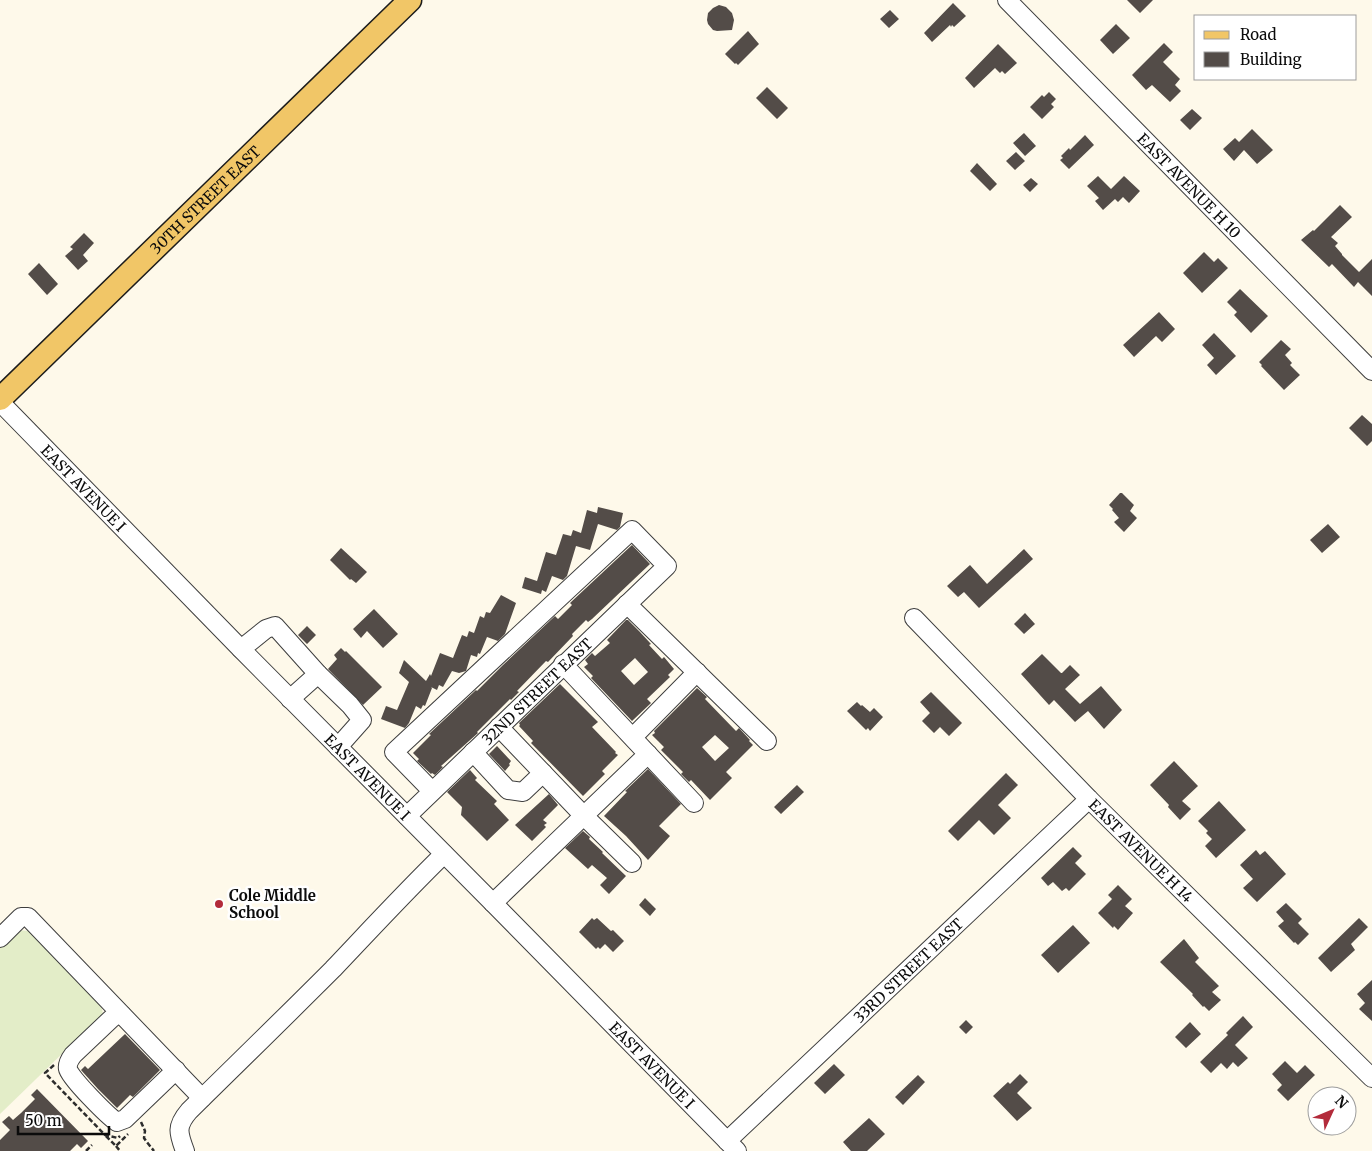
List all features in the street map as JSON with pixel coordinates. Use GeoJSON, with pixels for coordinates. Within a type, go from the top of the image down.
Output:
{"type":"FeatureCollection","features":[{"type":"Feature","properties":{"kind":"main road","name":"30TH STREET EAST"},"geometry":{"type":"LineString","coordinates":[[0,400],[410,0]]}},
{"type":"Feature","properties":{"kind":"street","name":"EAST AVENUE H 10"},"geometry":{"type":"LineString","coordinates":[[1007,0],[1372,371]]}},
{"type":"Feature","properties":{"kind":"street","name":"EAST AVENUE I"},"geometry":{"type":"LineString","coordinates":[[0,400],[241,649],[732,1146]]}},
{"type":"Feature","properties":{"kind":"street","name":"32ND STREET EAST"},"geometry":{"type":"LineString","coordinates":[[407,816],[432,792],[499,727],[563,664],[667,566],[632,530],[394,752],[432,792]]}},
{"type":"Feature","properties":{"kind":"street"},"geometry":{"type":"LineString","coordinates":[[627,604],[767,741]]}},
{"type":"Feature","properties":{"kind":"street","name":"EAST AVENUE H 14"},"geometry":{"type":"LineString","coordinates":[[914,618],[1089,799],[1372,1078]]}},
{"type":"Feature","properties":{"kind":"street"},"geometry":{"type":"LineString","coordinates":[[241,649],[266,629],[275,626],[362,720],[338,747]]}},
{"type":"Feature","properties":{"kind":"street"},"geometry":{"type":"LineString","coordinates":[[563,664],[694,803]]}},
{"type":"Feature","properties":{"kind":"street"},"geometry":{"type":"LineString","coordinates":[[633,737],[697,672]]}},
{"type":"Feature","properties":{"kind":"street"},"geometry":{"type":"LineString","coordinates":[[290,698],[318,674]]}},
{"type":"Feature","properties":{"kind":"street"},"geometry":{"type":"LineString","coordinates":[[499,727],[632,863]]}},
{"type":"Feature","properties":{"kind":"street"},"geometry":{"type":"LineString","coordinates":[[473,752],[508,790],[523,792],[543,773]]}},
{"type":"Feature","properties":{"kind":"street"},"geometry":{"type":"LineString","coordinates":[[493,903],[648,754]]}},
{"type":"Feature","properties":{"kind":"street","name":"33RD STREET EAST"},"geometry":{"type":"LineString","coordinates":[[732,1146],[1089,799]]}},
{"type":"Feature","properties":{"kind":"street"},"geometry":{"type":"LineString","coordinates":[[185,1151],[179,1132],[181,1120],[287,1015],[444,854]]}},
{"type":"Feature","properties":{"kind":"street"},"geometry":{"type":"LineString","coordinates":[[0,938],[21,917],[28,918],[202,1098]]}},
{"type":"Feature","properties":{"kind":"street"},"geometry":{"type":"LineString","coordinates":[[122,1015],[116,1015],[73,1054],[69,1060],[68,1070],[73,1078],[114,1120],[118,1122],[137,1118],[176,1070]]}},
{"type":"Feature","properties":{"kind":"path"},"geometry":{"type":"LineString","coordinates":[[58,1060],[45,1073],[120,1151]]}},
{"type":"Feature","properties":{"kind":"path"},"geometry":{"type":"LineString","coordinates":[[137,1118],[145,1131],[144,1138],[154,1151]]}},
{"type":"Feature","properties":{"kind":"path"},"geometry":{"type":"LineString","coordinates":[[116,1146],[132,1130]]}},
{"type":"Feature","properties":{"kind":"path"},"geometry":{"type":"LineString","coordinates":[[105,1135],[118,1138],[123,1133]]}},
{"type":"Feature","properties":{"kind":"path"},"geometry":{"type":"LineString","coordinates":[[86,1151],[92,1145]]}},
{"type":"Feature","properties":{"kind":"green space"},"geometry":{"type":"Polygon","coordinates":[[[18,930],[28,931],[101,1005],[103,1014],[0,1114],[0,948],[18,930]]]}},
{"type":"Feature","properties":{"kind":"building"},"geometry":{"type":"Polygon","coordinates":[[[1127,0],[1153,0],[1140,13],[1127,0]]]}},
{"type":"Feature","properties":{"kind":"building"},"geometry":{"type":"Polygon","coordinates":[[[953,3],[966,16],[954,27],[950,25],[932,42],[924,33],[953,3]]]}},
{"type":"Feature","properties":{"kind":"building"},"geometry":{"type":"Polygon","coordinates":[[[719,5],[726,7],[732,13],[734,20],[732,30],[713,30],[708,24],[708,13],[719,5]]]}},
{"type":"Feature","properties":{"kind":"building"},"geometry":{"type":"Polygon","coordinates":[[[890,10],[899,19],[889,28],[880,19],[890,10]]]}},
{"type":"Feature","properties":{"kind":"building"},"geometry":{"type":"Polygon","coordinates":[[[1116,24],[1130,38],[1113,54],[1100,40],[1116,24]]]}},
{"type":"Feature","properties":{"kind":"building"},"geometry":{"type":"Polygon","coordinates":[[[748,31],[759,44],[738,65],[735,64],[725,54],[748,31]]]}},
{"type":"Feature","properties":{"kind":"building"},"geometry":{"type":"Polygon","coordinates":[[[1164,43],[1173,52],[1163,62],[1180,79],[1175,85],[1181,91],[1170,102],[1152,85],[1146,90],[1132,75],[1164,43]]]}},
{"type":"Feature","properties":{"kind":"building"},"geometry":{"type":"Polygon","coordinates":[[[998,44],[1017,63],[1005,74],[1002,71],[1000,73],[995,68],[974,88],[965,78],[998,44]]]}},
{"type":"Feature","properties":{"kind":"building"},"geometry":{"type":"Polygon","coordinates":[[[767,87],[788,108],[777,119],[756,98],[767,87]]]}},
{"type":"Feature","properties":{"kind":"building"},"geometry":{"type":"Polygon","coordinates":[[[1049,92],[1056,99],[1051,104],[1054,107],[1042,119],[1030,107],[1042,95],[1044,97],[1049,92]]]}},
{"type":"Feature","properties":{"kind":"building"},"geometry":{"type":"Polygon","coordinates":[[[1192,109],[1202,118],[1190,130],[1180,120],[1192,109]]]}},
{"type":"Feature","properties":{"kind":"building"},"geometry":{"type":"Polygon","coordinates":[[[1252,129],[1273,150],[1257,164],[1244,150],[1234,161],[1223,149],[1235,138],[1239,142],[1252,129]]]}},
{"type":"Feature","properties":{"kind":"building"},"geometry":{"type":"Polygon","coordinates":[[[1024,133],[1036,146],[1025,156],[1013,143],[1024,133]]]}},
{"type":"Feature","properties":{"kind":"building"},"geometry":{"type":"Polygon","coordinates":[[[1085,135],[1094,145],[1069,169],[1060,160],[1063,158],[1061,156],[1085,135]]]}},
{"type":"Feature","properties":{"kind":"building"},"geometry":{"type":"Polygon","coordinates":[[[1016,152],[1025,161],[1015,170],[1006,161],[1016,152]]]}},
{"type":"Feature","properties":{"kind":"building"},"geometry":{"type":"Polygon","coordinates":[[[977,163],[997,184],[990,191],[970,171],[977,163]]]}},
{"type":"Feature","properties":{"kind":"building"},"geometry":{"type":"Polygon","coordinates":[[[1098,176],[1111,189],[1124,176],[1140,191],[1129,203],[1123,197],[1118,202],[1115,199],[1103,210],[1095,201],[1099,198],[1087,186],[1098,176]]]}},
{"type":"Feature","properties":{"kind":"building"},"geometry":{"type":"Polygon","coordinates":[[[1031,178],[1038,184],[1030,192],[1023,185],[1031,178]]]}},
{"type":"Feature","properties":{"kind":"building"},"geometry":{"type":"Polygon","coordinates":[[[1340,205],[1352,217],[1331,237],[1338,243],[1335,246],[1342,255],[1359,272],[1372,259],[1372,296],[1358,282],[1354,287],[1332,264],[1329,267],[1301,240],[1314,231],[1340,205]]]}},
{"type":"Feature","properties":{"kind":"building"},"geometry":{"type":"Polygon","coordinates":[[[84,233],[94,243],[83,255],[88,261],[78,270],[65,256],[73,249],[70,247],[84,233]]]}},
{"type":"Feature","properties":{"kind":"building"},"geometry":{"type":"Polygon","coordinates":[[[1204,252],[1214,262],[1218,258],[1228,268],[1202,293],[1183,273],[1204,252]]]}},
{"type":"Feature","properties":{"kind":"building"},"geometry":{"type":"Polygon","coordinates":[[[39,263],[58,284],[47,295],[28,274],[39,263]]]}},
{"type":"Feature","properties":{"kind":"building"},"geometry":{"type":"Polygon","coordinates":[[[1240,289],[1268,316],[1251,333],[1234,315],[1237,312],[1227,302],[1240,289]]]}},
{"type":"Feature","properties":{"kind":"building"},"geometry":{"type":"Polygon","coordinates":[[[1159,312],[1175,329],[1162,342],[1156,336],[1134,357],[1123,345],[1159,312]]]}},
{"type":"Feature","properties":{"kind":"building"},"geometry":{"type":"Polygon","coordinates":[[[1214,333],[1236,356],[1216,375],[1207,365],[1214,358],[1202,345],[1214,333]]]}},
{"type":"Feature","properties":{"kind":"building"},"geometry":{"type":"Polygon","coordinates":[[[1281,340],[1291,349],[1285,355],[1292,363],[1290,365],[1300,375],[1284,390],[1259,362],[1281,340]]]}},
{"type":"Feature","properties":{"kind":"building"},"geometry":{"type":"Polygon","coordinates":[[[1362,415],[1372,424],[1372,441],[1367,446],[1349,428],[1362,415]]]}},
{"type":"Feature","properties":{"kind":"building"},"geometry":{"type":"Polygon","coordinates":[[[1120,493],[1134,505],[1130,511],[1137,518],[1124,532],[1114,522],[1119,518],[1109,505],[1120,493]]]}},
{"type":"Feature","properties":{"kind":"building"},"geometry":{"type":"Polygon","coordinates":[[[598,507],[623,513],[620,527],[617,530],[598,524],[590,550],[576,546],[567,576],[563,580],[552,576],[546,592],[542,590],[541,594],[522,588],[525,577],[537,581],[546,552],[556,555],[563,534],[571,536],[573,530],[581,533],[587,510],[597,513],[598,507]]]}},
{"type":"Feature","properties":{"kind":"building"},"geometry":{"type":"Polygon","coordinates":[[[1328,524],[1340,537],[1322,553],[1310,540],[1328,524]]]}},
{"type":"Feature","properties":{"kind":"building"},"geometry":{"type":"Polygon","coordinates":[[[632,545],[650,564],[592,619],[588,622],[586,620],[548,662],[546,661],[517,691],[519,692],[478,733],[441,766],[443,767],[435,775],[431,774],[417,761],[419,759],[413,753],[431,735],[429,734],[555,616],[558,619],[572,605],[570,603],[632,545]]]}},
{"type":"Feature","properties":{"kind":"building"},"geometry":{"type":"Polygon","coordinates":[[[341,548],[367,572],[356,583],[350,580],[330,560],[341,548]]]}},
{"type":"Feature","properties":{"kind":"building"},"geometry":{"type":"Polygon","coordinates":[[[1024,549],[1033,559],[979,608],[964,592],[958,597],[947,586],[970,565],[987,584],[1024,549]]]}},
{"type":"Feature","properties":{"kind":"building"},"geometry":{"type":"Polygon","coordinates":[[[501,595],[516,603],[505,634],[498,641],[487,637],[480,654],[478,653],[477,657],[471,655],[466,671],[459,673],[452,671],[443,687],[439,685],[437,690],[431,687],[425,706],[423,705],[421,709],[416,706],[405,728],[381,719],[386,706],[397,710],[409,682],[399,673],[404,660],[426,681],[430,674],[431,676],[440,653],[453,658],[462,635],[467,637],[469,631],[474,633],[480,616],[484,618],[486,612],[490,613],[501,595]]]}},
{"type":"Feature","properties":{"kind":"building"},"geometry":{"type":"Polygon","coordinates":[[[374,609],[398,634],[383,648],[367,631],[361,638],[353,629],[374,609]]]}},
{"type":"Feature","properties":{"kind":"building"},"geometry":{"type":"Polygon","coordinates":[[[1025,613],[1035,624],[1024,634],[1014,624],[1025,613]]]}},
{"type":"Feature","properties":{"kind":"building"},"geometry":{"type":"Polygon","coordinates":[[[628,620],[651,644],[649,645],[662,659],[664,657],[674,669],[668,675],[670,677],[647,699],[651,703],[632,721],[591,678],[593,676],[584,667],[588,664],[585,660],[592,653],[595,656],[610,643],[607,640],[628,620]],[[635,658],[621,671],[634,685],[648,672],[635,658]]]}},
{"type":"Feature","properties":{"kind":"building"},"geometry":{"type":"Polygon","coordinates":[[[307,626],[316,635],[307,644],[298,635],[307,626]]]}},
{"type":"Feature","properties":{"kind":"building"},"geometry":{"type":"Polygon","coordinates":[[[341,648],[382,687],[363,705],[328,669],[337,659],[334,655],[341,648]]]}},
{"type":"Feature","properties":{"kind":"building"},"geometry":{"type":"Polygon","coordinates":[[[1042,654],[1061,673],[1070,665],[1080,675],[1065,689],[1080,704],[1101,686],[1122,710],[1104,729],[1088,711],[1075,722],[1054,700],[1049,705],[1021,674],[1042,654]]]}},
{"type":"Feature","properties":{"kind":"building"},"geometry":{"type":"Polygon","coordinates":[[[560,684],[598,722],[592,727],[618,755],[602,771],[605,774],[583,796],[531,743],[533,741],[519,726],[519,723],[560,684]]]}},
{"type":"Feature","properties":{"kind":"building"},"geometry":{"type":"Polygon","coordinates":[[[697,688],[736,731],[739,728],[753,745],[726,772],[732,778],[710,800],[691,780],[689,782],[681,774],[683,772],[661,750],[664,747],[652,735],[655,733],[654,731],[697,688]],[[715,735],[702,747],[715,761],[729,748],[715,735]]]}},
{"type":"Feature","properties":{"kind":"building"},"geometry":{"type":"Polygon","coordinates":[[[931,692],[962,723],[949,736],[940,727],[934,733],[922,721],[930,713],[920,702],[931,692]]]}},
{"type":"Feature","properties":{"kind":"building"},"geometry":{"type":"Polygon","coordinates":[[[857,702],[870,712],[874,708],[883,717],[870,731],[868,728],[866,730],[847,711],[857,702]]]}},
{"type":"Feature","properties":{"kind":"building"},"geometry":{"type":"Polygon","coordinates":[[[497,746],[511,761],[505,771],[489,754],[497,746]]]}},
{"type":"Feature","properties":{"kind":"building"},"geometry":{"type":"Polygon","coordinates":[[[1174,761],[1198,786],[1182,801],[1191,809],[1180,820],[1150,785],[1174,761]]]}},
{"type":"Feature","properties":{"kind":"building"},"geometry":{"type":"Polygon","coordinates":[[[648,769],[681,804],[659,826],[670,836],[648,860],[604,816],[627,792],[625,791],[648,769]]]}},
{"type":"Feature","properties":{"kind":"building"},"geometry":{"type":"Polygon","coordinates":[[[470,770],[477,778],[475,780],[497,801],[494,804],[509,820],[487,841],[461,815],[462,807],[447,792],[470,770]]]}},
{"type":"Feature","properties":{"kind":"building"},"geometry":{"type":"Polygon","coordinates":[[[1006,773],[1018,785],[998,805],[1011,818],[994,835],[979,820],[958,841],[948,831],[1006,773]]]}},
{"type":"Feature","properties":{"kind":"building"},"geometry":{"type":"Polygon","coordinates":[[[797,785],[804,792],[781,814],[774,807],[797,785]]]}},
{"type":"Feature","properties":{"kind":"building"},"geometry":{"type":"Polygon","coordinates":[[[549,794],[558,805],[543,820],[547,823],[544,825],[546,827],[532,841],[515,825],[549,794]]]}},
{"type":"Feature","properties":{"kind":"building"},"geometry":{"type":"Polygon","coordinates":[[[1219,801],[1246,830],[1216,858],[1205,846],[1212,839],[1206,833],[1208,831],[1198,821],[1219,801]]]}},
{"type":"Feature","properties":{"kind":"building"},"geometry":{"type":"Polygon","coordinates":[[[583,831],[626,876],[609,894],[600,885],[607,878],[592,865],[588,869],[565,848],[583,831]]]}},
{"type":"Feature","properties":{"kind":"building"},"geometry":{"type":"Polygon","coordinates":[[[1073,847],[1082,856],[1075,863],[1086,874],[1069,891],[1066,888],[1062,891],[1053,882],[1048,886],[1041,878],[1073,847]]]}},
{"type":"Feature","properties":{"kind":"building"},"geometry":{"type":"Polygon","coordinates":[[[1256,850],[1260,855],[1265,851],[1286,874],[1257,902],[1243,888],[1253,879],[1240,865],[1256,850]]]}},
{"type":"Feature","properties":{"kind":"building"},"geometry":{"type":"Polygon","coordinates":[[[1118,885],[1132,899],[1125,906],[1133,913],[1118,930],[1114,926],[1113,928],[1098,913],[1112,899],[1108,895],[1118,885]]]}},
{"type":"Feature","properties":{"kind":"building"},"geometry":{"type":"Polygon","coordinates":[[[645,898],[656,909],[650,916],[639,905],[645,898]]]}},
{"type":"Feature","properties":{"kind":"building"},"geometry":{"type":"Polygon","coordinates":[[[1286,903],[1302,919],[1298,923],[1309,934],[1298,945],[1278,926],[1284,921],[1276,912],[1286,903]]]}},
{"type":"Feature","properties":{"kind":"building"},"geometry":{"type":"Polygon","coordinates":[[[592,918],[594,920],[597,918],[624,941],[613,952],[605,944],[600,949],[598,947],[596,949],[579,932],[592,918]]]}},
{"type":"Feature","properties":{"kind":"building"},"geometry":{"type":"Polygon","coordinates":[[[1359,918],[1368,927],[1351,944],[1355,950],[1331,972],[1318,958],[1359,918]]]}},
{"type":"Feature","properties":{"kind":"building"},"geometry":{"type":"Polygon","coordinates":[[[1073,925],[1090,943],[1058,973],[1041,955],[1073,925]]]}},
{"type":"Feature","properties":{"kind":"building"},"geometry":{"type":"Polygon","coordinates":[[[1184,939],[1199,958],[1195,962],[1219,986],[1212,992],[1221,1000],[1209,1011],[1160,962],[1184,939]]]}},
{"type":"Feature","properties":{"kind":"building"},"geometry":{"type":"Polygon","coordinates":[[[1372,980],[1372,1021],[1359,1009],[1365,1003],[1357,994],[1372,980]]]}},
{"type":"Feature","properties":{"kind":"building"},"geometry":{"type":"Polygon","coordinates":[[[1243,1016],[1253,1027],[1235,1045],[1248,1058],[1238,1067],[1233,1062],[1227,1069],[1221,1063],[1211,1073],[1200,1062],[1228,1035],[1226,1033],[1243,1016]]]}},
{"type":"Feature","properties":{"kind":"building"},"geometry":{"type":"Polygon","coordinates":[[[966,1020],[973,1027],[966,1034],[959,1027],[966,1020]]]}},
{"type":"Feature","properties":{"kind":"building"},"geometry":{"type":"Polygon","coordinates":[[[1190,1022],[1201,1034],[1186,1048],[1175,1037],[1190,1022]]]}},
{"type":"Feature","properties":{"kind":"building"},"geometry":{"type":"Polygon","coordinates":[[[125,1034],[160,1070],[133,1097],[130,1095],[117,1108],[81,1070],[85,1066],[88,1069],[125,1034]]]}},
{"type":"Feature","properties":{"kind":"building"},"geometry":{"type":"Polygon","coordinates":[[[1285,1061],[1297,1073],[1305,1065],[1315,1075],[1288,1101],[1277,1090],[1282,1085],[1272,1074],[1285,1061]]]}},
{"type":"Feature","properties":{"kind":"building"},"geometry":{"type":"Polygon","coordinates":[[[834,1064],[845,1075],[825,1094],[814,1083],[834,1064]]]}},
{"type":"Feature","properties":{"kind":"building"},"geometry":{"type":"Polygon","coordinates":[[[1020,1074],[1028,1082],[1017,1093],[1032,1108],[1017,1121],[993,1096],[1020,1074]]]}},
{"type":"Feature","properties":{"kind":"building"},"geometry":{"type":"Polygon","coordinates":[[[918,1075],[925,1082],[903,1105],[895,1097],[918,1075]]]}},
{"type":"Feature","properties":{"kind":"building"},"geometry":{"type":"Polygon","coordinates":[[[37,1089],[88,1141],[81,1148],[77,1144],[70,1151],[0,1151],[0,1140],[10,1130],[2,1122],[9,1116],[13,1120],[21,1113],[35,1099],[31,1095],[37,1089]]]}},
{"type":"Feature","properties":{"kind":"building"},"geometry":{"type":"Polygon","coordinates":[[[869,1118],[885,1134],[867,1151],[851,1151],[843,1142],[869,1118]]]}},
{"type":"Feature","properties":{"kind":"place","name":"Cole Middle School"},"geometry":{"type":"Point","coordinates":[219,904]}}]}
